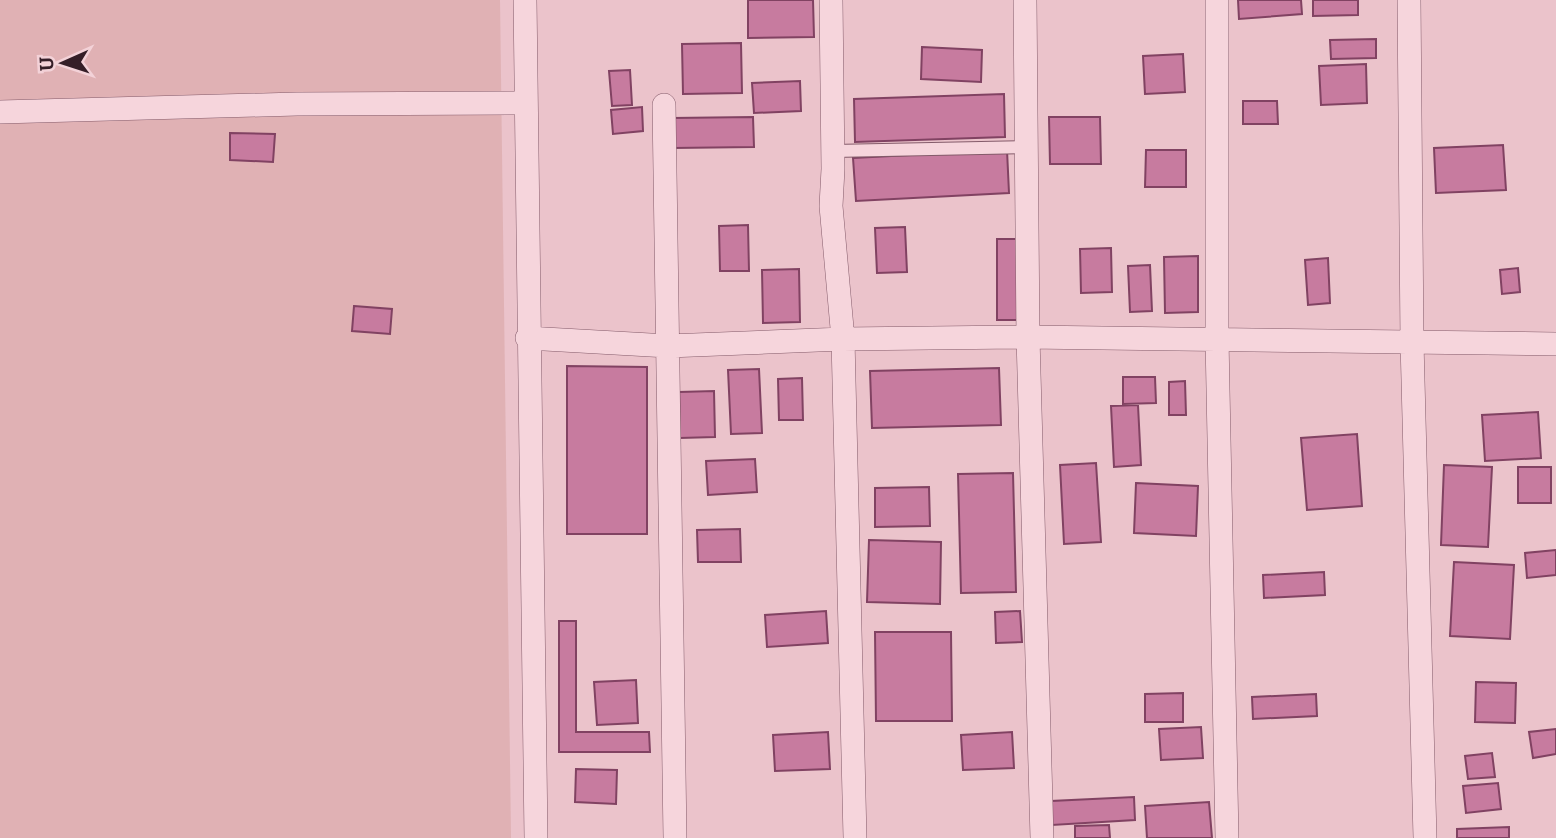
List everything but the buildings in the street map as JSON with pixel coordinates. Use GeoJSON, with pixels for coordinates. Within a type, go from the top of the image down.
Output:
{"type":"FeatureCollection","features":[{"type":"Feature","properties":{"kind":"street"},"geometry":{"type":"LineString","coordinates":[[524,0],[536,838]]}},
{"type":"Feature","properties":{"kind":"street"},"geometry":{"type":"LineString","coordinates":[[831,0],[832,248],[843,339],[855,838]]}},
{"type":"Feature","properties":{"kind":"street"},"geometry":{"type":"LineString","coordinates":[[1026,0],[1028,337],[1042,838]]}},
{"type":"Feature","properties":{"kind":"street"},"geometry":{"type":"LineString","coordinates":[[1217,0],[1217,339],[1227,838]]}},
{"type":"Feature","properties":{"kind":"street"},"geometry":{"type":"LineString","coordinates":[[1409,0],[1412,342],[1425,838]]}},
{"type":"Feature","properties":{"kind":"street"},"geometry":{"type":"LineString","coordinates":[[0,112],[297,104],[525,103]]}},
{"type":"Feature","properties":{"kind":"street"},"geometry":{"type":"LineString","coordinates":[[664,105],[675,838]]}},
{"type":"Feature","properties":{"kind":"street"},"geometry":{"type":"LineString","coordinates":[[527,338],[668,346],[843,339],[1028,337],[1556,344]]}},
{"type":"Feature","properties":{"kind":"lane"},"geometry":{"type":"LineString","coordinates":[[833,150],[1027,147]]}},
{"type":"Feature","properties":{"kind":"shaded area"},"geometry":{"type":"Polygon","coordinates":[[[0,0],[500,0],[511,838],[0,838],[0,0]]]}}]}
